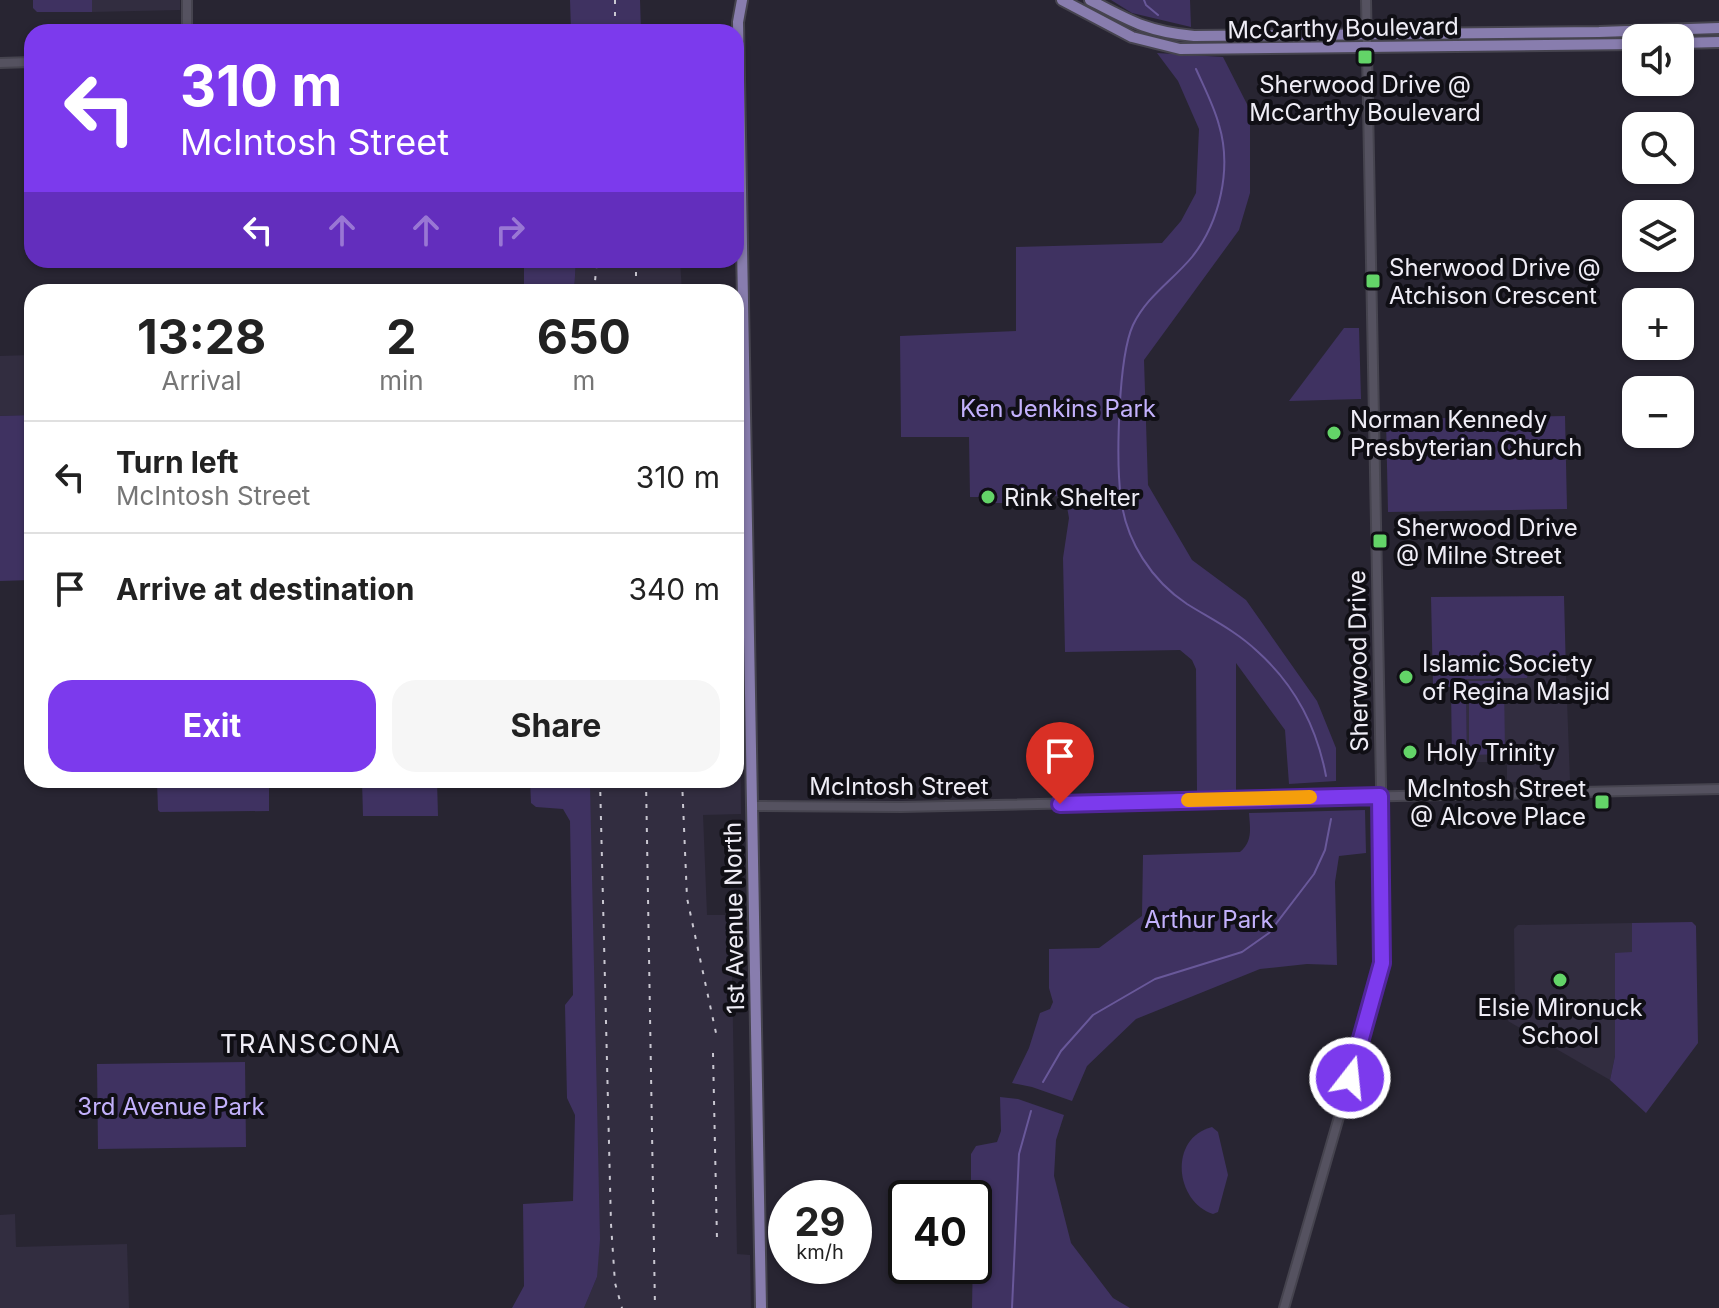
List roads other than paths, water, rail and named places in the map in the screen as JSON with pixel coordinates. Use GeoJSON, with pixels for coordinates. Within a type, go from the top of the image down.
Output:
{"type":"FeatureCollection","features":[{"type":"Feature","properties":{"kind":"main road","name":"1st Avenue North"},"geometry":{"type":"LineString","coordinates":[[738,24],[742,0]]}},
{"type":"Feature","properties":{"kind":"main road","name":"McCarthy Boulevard"},"geometry":{"type":"LineString","coordinates":[[1062,0],[1132,37],[1169,48],[1622,44]]}},
{"type":"Feature","properties":{"kind":"main road","name":"McCarthy Boulevard"},"geometry":{"type":"LineString","coordinates":[[1090,0],[1142,27],[1168,34],[1194,36],[1719,28]]}},
{"type":"Feature","properties":{"kind":"main road"},"geometry":{"type":"LineString","coordinates":[[1694,43],[1719,42]]}},
{"type":"Feature","properties":{"kind":"main road","name":"1st Avenue North"},"geometry":{"type":"LineString","coordinates":[[744,358],[761,1308]]}},
{"type":"Feature","properties":{"kind":"street"},"geometry":{"type":"LineString","coordinates":[[187,0],[187,24]]}},
{"type":"Feature","properties":{"kind":"street","name":"Sherwood Drive"},"geometry":{"type":"LineString","coordinates":[[1284,1308],[1382,963],[1366,0]]}},
{"type":"Feature","properties":{"kind":"street"},"geometry":{"type":"LineString","coordinates":[[0,63],[24,62]]}},
{"type":"Feature","properties":{"kind":"street","name":"McIntosh Street"},"geometry":{"type":"LineString","coordinates":[[752,806],[900,807],[1719,789]]}},
{"type":"Feature","properties":{"kind":"waterway"},"geometry":{"type":"LineString","coordinates":[[1144,0],[1158,15]]}},
{"type":"Feature","properties":{"kind":"waterway"},"geometry":{"type":"LineString","coordinates":[[1196,69],[1223,142],[1221,194],[1202,243],[1145,306],[1128,340],[1121,385],[1121,499],[1128,530],[1152,572],[1174,595],[1249,644],[1293,692],[1317,741],[1326,776]]}},
{"type":"Feature","properties":{"kind":"waterway"},"geometry":{"type":"LineString","coordinates":[[1043,1082],[1061,1051],[1093,1015],[1155,979],[1242,952],[1269,933],[1314,874],[1325,850],[1331,819]]}},
{"type":"Feature","properties":{"kind":"waterway"},"geometry":{"type":"LineString","coordinates":[[1012,1308],[1019,1154],[1031,1111]]}},
{"type":"Feature","properties":{"kind":"railway"},"geometry":{"type":"LineString","coordinates":[[615,0],[615,24]]}},
{"type":"Feature","properties":{"kind":"railway"},"geometry":{"type":"LineString","coordinates":[[595,284],[596,268]]}},
{"type":"Feature","properties":{"kind":"railway"},"geometry":{"type":"LineString","coordinates":[[636,268],[636,284]]}},
{"type":"Feature","properties":{"kind":"railway"},"geometry":{"type":"LineString","coordinates":[[600,788],[611,1224],[615,1283],[622,1308]]}},
{"type":"Feature","properties":{"kind":"railway"},"geometry":{"type":"LineString","coordinates":[[646,788],[655,1308]]}},
{"type":"Feature","properties":{"kind":"railway"},"geometry":{"type":"LineString","coordinates":[[682,788],[687,898],[716,1033]]}},
{"type":"Feature","properties":{"kind":"railway"},"geometry":{"type":"LineString","coordinates":[[713,1053],[717,1240]]}},
{"type":"Feature","properties":{"kind":"place","name":"Sherwood Drive @ McCarthy Boulevard"},"geometry":{"type":"Point","coordinates":[1365,57]}},
{"type":"Feature","properties":{"kind":"place","name":"Sherwood Drive @ Atchison Crescent"},"geometry":{"type":"Point","coordinates":[1373,281]}},
{"type":"Feature","properties":{"kind":"place","name":"Norman Kennedy Presbyterian Church"},"geometry":{"type":"Point","coordinates":[1334,433]}},
{"type":"Feature","properties":{"kind":"place","name":"Rink Shelter"},"geometry":{"type":"Point","coordinates":[988,497]}},
{"type":"Feature","properties":{"kind":"place","name":"Sherwood Drive @ Milne Street"},"geometry":{"type":"Point","coordinates":[1380,541]}},
{"type":"Feature","properties":{"kind":"place","name":"Islamic Society of Regina Masjid"},"geometry":{"type":"Point","coordinates":[1406,677]}},
{"type":"Feature","properties":{"kind":"place","name":"Holy Trinity"},"geometry":{"type":"Point","coordinates":[1410,752]}},
{"type":"Feature","properties":{"kind":"place","name":"McIntosh Street @ Alcove Place"},"geometry":{"type":"Point","coordinates":[1602,802]}},
{"type":"Feature","properties":{"kind":"place","name":"Elsie Mironuck School"},"geometry":{"type":"Point","coordinates":[1560,980]}},
{"type":"Feature","properties":{"kind":"district","name":"TRANSCONA"},"geometry":{"type":"Point","coordinates":[311,1043]}},
{"type":"Feature","properties":{"kind":"park label","name":"Ken Jenkins Park"},"geometry":{"type":"Point","coordinates":[1058,408]}},
{"type":"Feature","properties":{"kind":"park label","name":"Arthur Park"},"geometry":{"type":"Point","coordinates":[1209,919]}},
{"type":"Feature","properties":{"kind":"park label","name":"3rd Avenue Park"},"geometry":{"type":"Point","coordinates":[171,1106]}}]}
